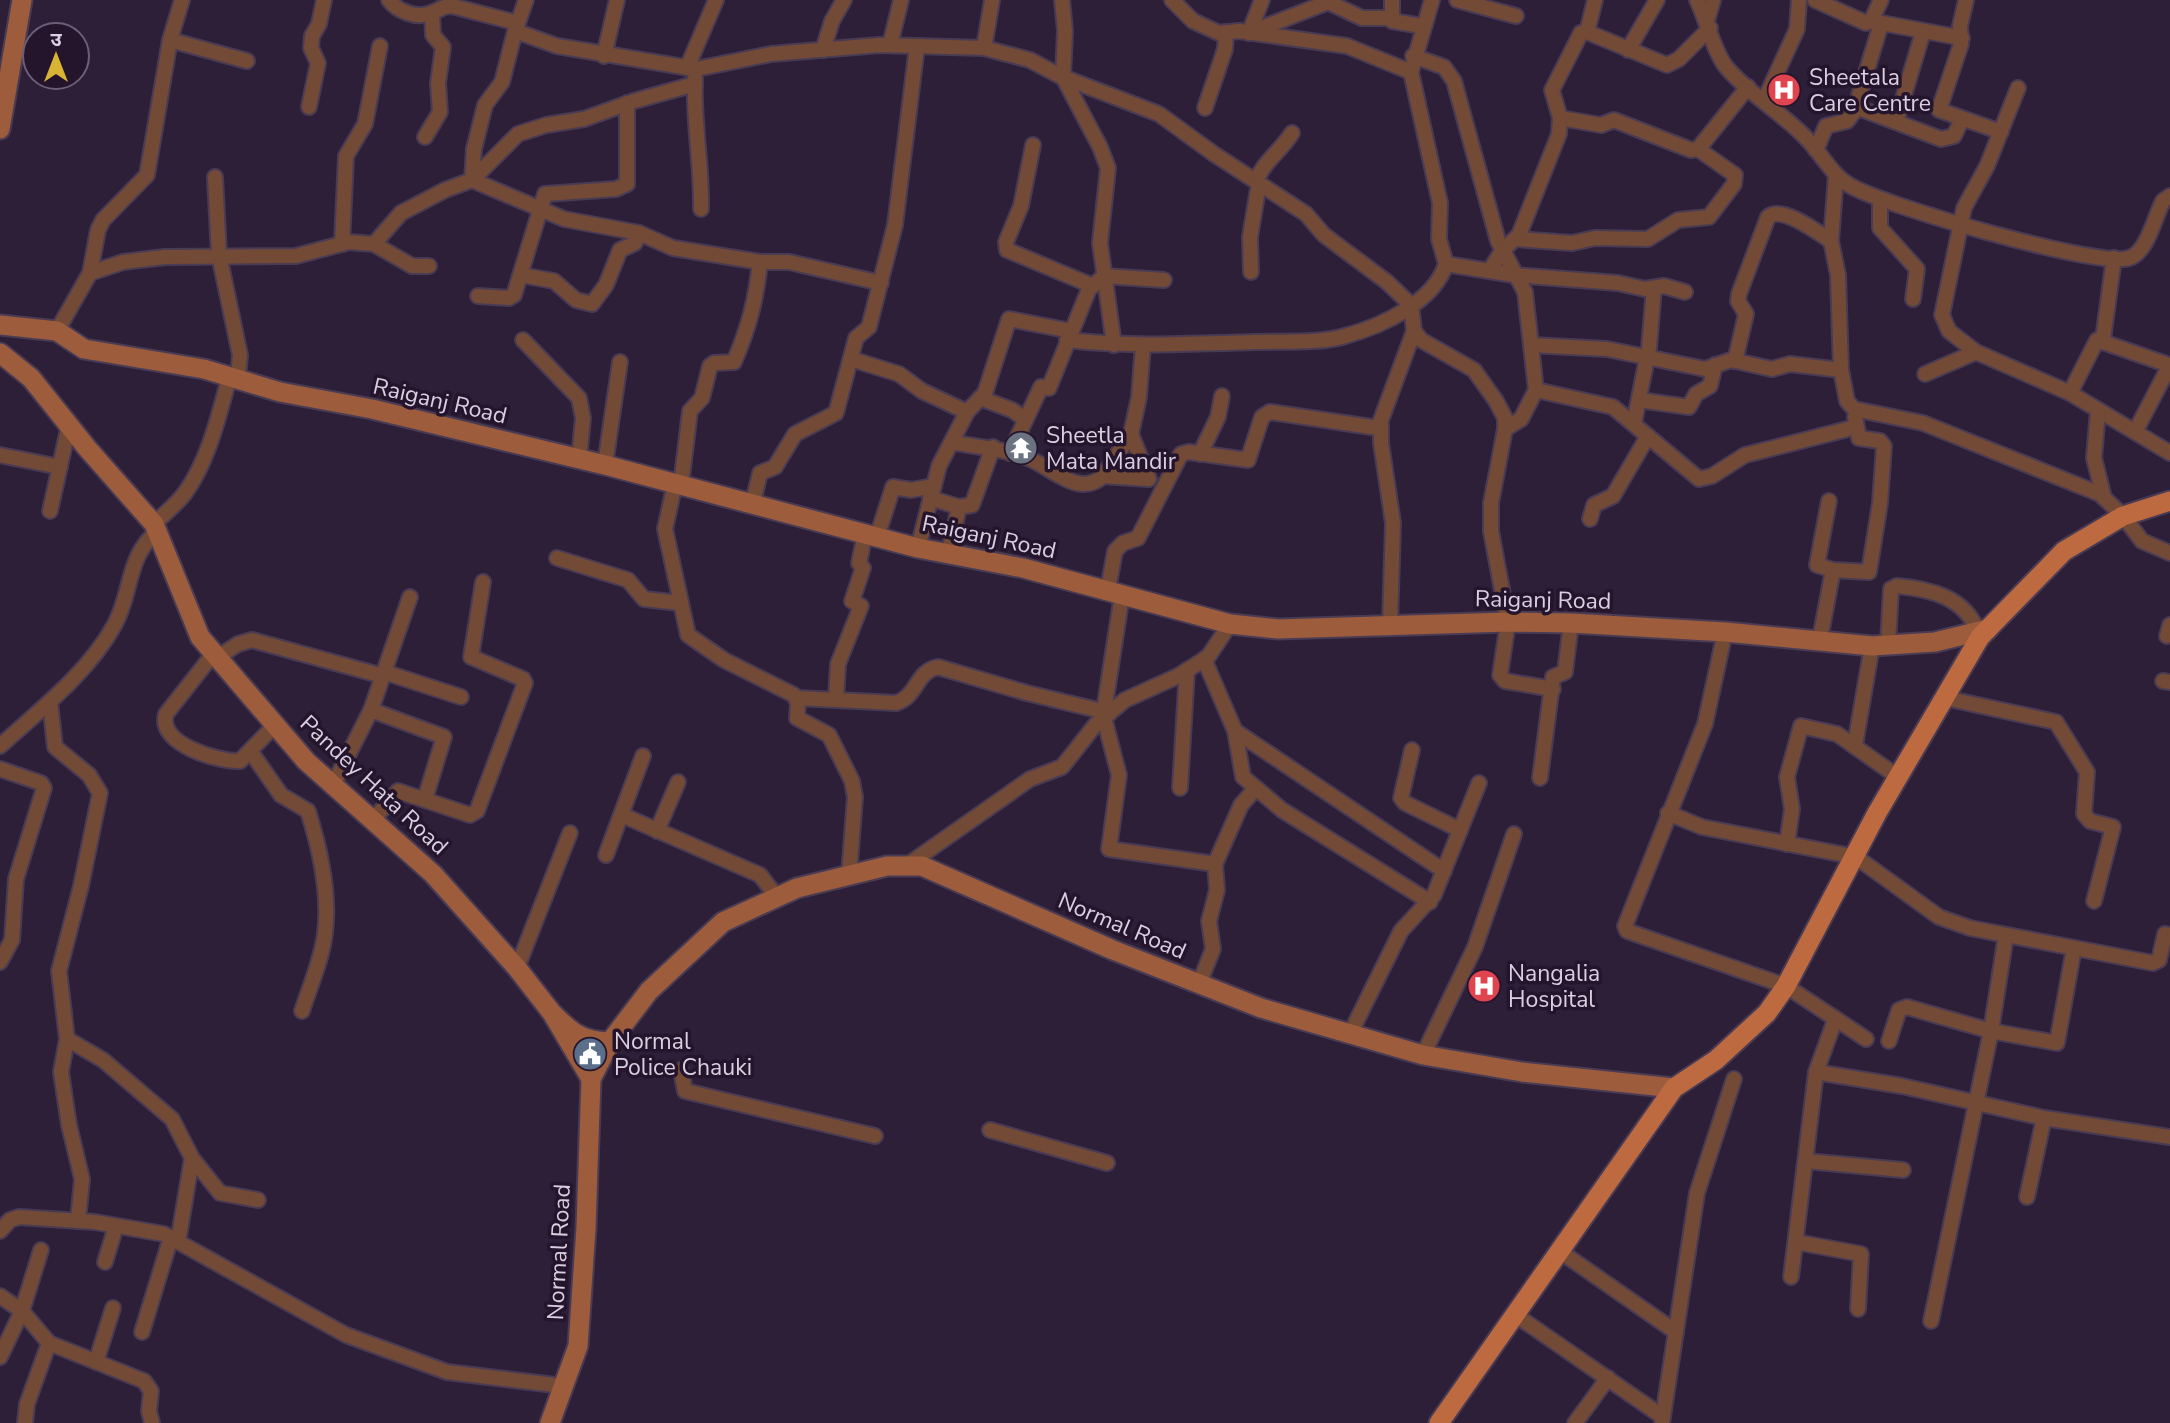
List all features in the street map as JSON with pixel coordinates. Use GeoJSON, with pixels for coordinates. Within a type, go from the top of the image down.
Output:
{"type":"FeatureCollection","features":[{"type":"Feature","properties":{"kind":"main road"},"geometry":{"type":"LineString","coordinates":[[0,129],[22,0]]}},
{"type":"Feature","properties":{"kind":"main road","name":"Raiganj Road"},"geometry":{"type":"LineString","coordinates":[[0,325],[57,331],[84,349],[234,376],[280,393],[372,409],[753,502],[948,556],[1023,568],[1230,624],[1278,629],[1508,622],[1571,623],[1880,645],[1935,642],[1983,630]]}},
{"type":"Feature","properties":{"kind":"main road","name":"Pandey Hata Road"},"geometry":{"type":"LineString","coordinates":[[0,353],[31,378],[155,528],[200,637],[306,761],[433,874],[517,968],[552,1013]]}},
{"type":"Feature","properties":{"kind":"main road"},"geometry":{"type":"LineString","coordinates":[[1439,1423],[1517,1316],[1674,1088],[1716,1060],[1767,1013],[1786,986],[1898,777],[1983,630],[2064,551],[2123,516],[2170,501]]}},
{"type":"Feature","properties":{"kind":"main road","name":"Normal Road"},"geometry":{"type":"LineString","coordinates":[[550,1423],[578,1346],[586,1228],[591,1079],[610,1042],[649,991],[723,922],[797,888],[887,866],[922,866],[1261,1008],[1423,1055],[1522,1072],[1674,1088]]}},
{"type":"Feature","properties":{"kind":"main road"},"geometry":{"type":"LineString","coordinates":[[552,1013],[575,1036],[592,1042],[610,1042]]}},
{"type":"Feature","properties":{"kind":"main road"},"geometry":{"type":"LineString","coordinates":[[552,1013],[591,1079]]}},
{"type":"Feature","properties":{"kind":"street"},"geometry":{"type":"LineString","coordinates":[[57,331],[90,273],[98,230],[103,220],[147,175],[170,40],[182,0]]}},
{"type":"Feature","properties":{"kind":"street"},"geometry":{"type":"LineString","coordinates":[[309,107],[318,63],[311,48],[312,36],[319,24],[324,0]]}},
{"type":"Feature","properties":{"kind":"street"},"geometry":{"type":"LineString","coordinates":[[388,0],[403,12],[432,13],[443,6],[452,6],[517,27],[557,46],[693,74]]}},
{"type":"Feature","properties":{"kind":"street"},"geometry":{"type":"LineString","coordinates":[[472,180],[474,149],[485,105],[502,82],[526,0]]}},
{"type":"Feature","properties":{"kind":"street"},"geometry":{"type":"LineString","coordinates":[[604,55],[617,0]]}},
{"type":"Feature","properties":{"kind":"street"},"geometry":{"type":"LineString","coordinates":[[701,209],[702,176],[696,139],[693,74],[716,0]]}},
{"type":"Feature","properties":{"kind":"street"},"geometry":{"type":"LineString","coordinates":[[823,50],[832,21],[845,0]]}},
{"type":"Feature","properties":{"kind":"street"},"geometry":{"type":"LineString","coordinates":[[890,45],[901,0]]}},
{"type":"Feature","properties":{"kind":"street"},"geometry":{"type":"LineString","coordinates":[[984,48],[992,0]]}},
{"type":"Feature","properties":{"kind":"street"},"geometry":{"type":"LineString","coordinates":[[1062,0],[1065,31],[1063,77],[1100,147],[1108,169],[1098,281],[1114,345]]}},
{"type":"Feature","properties":{"kind":"street"},"geometry":{"type":"LineString","coordinates":[[1172,0],[1194,21],[1219,33],[1249,33],[1347,46],[1411,72]]}},
{"type":"Feature","properties":{"kind":"street"},"geometry":{"type":"LineString","coordinates":[[1249,33],[1262,0]]}},
{"type":"Feature","properties":{"kind":"street"},"geometry":{"type":"LineString","coordinates":[[1390,18],[1392,0]]}},
{"type":"Feature","properties":{"kind":"street"},"geometry":{"type":"LineString","coordinates":[[918,548],[939,466],[967,412],[985,393],[1009,319],[1114,345],[1344,337],[1411,305],[1438,283],[1447,264],[1439,239],[1440,203],[1411,72],[1413,56],[1432,0]]}},
{"type":"Feature","properties":{"kind":"street"},"geometry":{"type":"LineString","coordinates":[[1457,0],[1516,16]]}},
{"type":"Feature","properties":{"kind":"street"},"geometry":{"type":"LineString","coordinates":[[1587,32],[1595,0]]}},
{"type":"Feature","properties":{"kind":"street"},"geometry":{"type":"LineString","coordinates":[[1628,50],[1657,0]]}},
{"type":"Feature","properties":{"kind":"street"},"geometry":{"type":"LineString","coordinates":[[1697,0],[1725,66],[1816,150],[1836,175],[1848,185],[1880,200],[1961,225],[2127,259],[2138,253],[2163,201],[2170,196]]}},
{"type":"Feature","properties":{"kind":"street"},"geometry":{"type":"LineString","coordinates":[[1490,270],[1502,251],[1516,240],[1559,134],[1560,118],[1552,90],[1581,33],[1587,32],[1661,64],[1672,64],[1709,25],[1713,0]]}},
{"type":"Feature","properties":{"kind":"street"},"geometry":{"type":"LineString","coordinates":[[1764,101],[1797,29],[1799,0]]}},
{"type":"Feature","properties":{"kind":"street"},"geometry":{"type":"LineString","coordinates":[[1815,0],[1866,23],[1876,22],[1962,38]]}},
{"type":"Feature","properties":{"kind":"street"},"geometry":{"type":"LineString","coordinates":[[1816,150],[1826,126],[1847,121],[1856,107],[1881,0]]}},
{"type":"Feature","properties":{"kind":"street"},"geometry":{"type":"LineString","coordinates":[[1966,0],[1960,26],[1962,38],[1939,106],[1942,112],[2001,132]]}},
{"type":"Feature","properties":{"kind":"street"},"geometry":{"type":"LineString","coordinates":[[1249,33],[1328,2],[1362,18],[1390,18],[1395,23],[1422,26]]}},
{"type":"Feature","properties":{"kind":"street"},"geometry":{"type":"LineString","coordinates":[[425,137],[440,111],[438,83],[443,47],[433,35],[432,13]]}},
{"type":"Feature","properties":{"kind":"street"},"geometry":{"type":"LineString","coordinates":[[1205,108],[1225,49],[1226,32]]}},
{"type":"Feature","properties":{"kind":"street"},"geometry":{"type":"LineString","coordinates":[[1896,122],[1923,32]]}},
{"type":"Feature","properties":{"kind":"street"},"geometry":{"type":"LineString","coordinates":[[170,40],[247,61]]}},
{"type":"Feature","properties":{"kind":"street"},"geometry":{"type":"LineString","coordinates":[[374,244],[401,213],[472,180],[518,134],[546,125],[584,119],[693,74],[771,54],[890,45],[984,48],[1030,60],[1063,77],[1159,114],[1306,214],[1324,235],[1387,282],[1411,305],[1415,331],[1381,425],[1381,443],[1393,523],[1390,625]]}},
{"type":"Feature","properties":{"kind":"street"},"geometry":{"type":"LineString","coordinates":[[342,244],[346,156],[365,124],[380,46]]}},
{"type":"Feature","properties":{"kind":"street"},"geometry":{"type":"LineString","coordinates":[[753,502],[760,473],[775,467],[795,434],[836,413],[856,338],[869,327],[895,225],[917,46]]}},
{"type":"Feature","properties":{"kind":"street"},"geometry":{"type":"LineString","coordinates":[[1413,56],[1444,67],[1454,81],[1502,251],[1525,292],[1536,390],[1521,419],[1506,429]]}},
{"type":"Feature","properties":{"kind":"street"},"geometry":{"type":"LineString","coordinates":[[1560,118],[1601,125],[1614,120],[1691,150],[1698,149],[1748,87]]}},
{"type":"Feature","properties":{"kind":"street"},"geometry":{"type":"LineString","coordinates":[[2018,88],[1987,166],[1967,199],[1942,315],[1949,331],[1976,352],[2070,393],[2170,453]]}},
{"type":"Feature","properties":{"kind":"street"},"geometry":{"type":"LineString","coordinates":[[478,296],[509,298],[517,290],[543,197],[550,192],[616,189],[627,184],[627,103]]}},
{"type":"Feature","properties":{"kind":"street"},"geometry":{"type":"LineString","coordinates":[[1856,107],[1946,139],[1954,136],[1962,119]]}},
{"type":"Feature","properties":{"kind":"street"},"geometry":{"type":"LineString","coordinates":[[1251,272],[1250,237],[1263,165],[1283,148],[1292,133]]}},
{"type":"Feature","properties":{"kind":"street"},"geometry":{"type":"LineString","coordinates":[[1033,145],[1021,206],[1006,242],[1007,250],[1098,281],[1164,280]]}},
{"type":"Feature","properties":{"kind":"street"},"geometry":{"type":"LineString","coordinates":[[1516,240],[1572,243],[1595,238],[1648,239],[1678,220],[1709,217],[1734,184],[1735,175],[1698,149]]}},
{"type":"Feature","properties":{"kind":"street"},"geometry":{"type":"LineString","coordinates":[[1829,501],[1816,561],[1821,568],[1864,573],[1871,569],[1884,446],[1880,441],[1859,438],[1854,409],[1847,401],[1841,370],[1838,275],[1831,241],[1836,175]]}},
{"type":"Feature","properties":{"kind":"street"},"geometry":{"type":"LineString","coordinates":[[3,740],[50,702],[116,623],[139,551],[186,492],[234,376],[240,355],[219,256],[215,177]]}},
{"type":"Feature","properties":{"kind":"street"},"geometry":{"type":"LineString","coordinates":[[472,180],[541,210],[604,229],[639,233],[673,248],[760,262],[789,262],[880,283]]}},
{"type":"Feature","properties":{"kind":"street"},"geometry":{"type":"LineString","coordinates":[[1880,200],[1880,228],[1917,269],[1913,299]]}},
{"type":"Feature","properties":{"kind":"street"},"geometry":{"type":"LineString","coordinates":[[1735,361],[1746,314],[1738,301],[1739,294],[1770,213],[1786,216],[1831,241]]}},
{"type":"Feature","properties":{"kind":"street"},"geometry":{"type":"LineString","coordinates":[[522,275],[558,282],[576,300],[592,304],[606,285],[620,250],[635,243],[639,233]]}},
{"type":"Feature","properties":{"kind":"street"},"geometry":{"type":"LineString","coordinates":[[90,273],[123,262],[219,256],[296,256],[342,244],[374,244],[412,266],[429,266]]}},
{"type":"Feature","properties":{"kind":"street"},"geometry":{"type":"LineString","coordinates":[[2103,340],[2114,258]]}},
{"type":"Feature","properties":{"kind":"street"},"geometry":{"type":"LineString","coordinates":[[760,262],[756,304],[740,351],[734,362],[714,363],[710,366],[702,398],[690,411],[678,484],[665,521],[688,635],[724,660],[797,698],[902,701],[923,674],[939,667],[1106,714]]}},
{"type":"Feature","properties":{"kind":"street"},"geometry":{"type":"LineString","coordinates":[[1447,264],[1514,275],[1654,288],[1664,286],[1685,292]]}},
{"type":"Feature","properties":{"kind":"street"},"geometry":{"type":"LineString","coordinates":[[1010,453],[1041,387],[1049,388],[1069,336],[1098,281]]}},
{"type":"Feature","properties":{"kind":"street"},"geometry":{"type":"LineString","coordinates":[[1634,423],[1648,355],[1654,288]]}},
{"type":"Feature","properties":{"kind":"street"},"geometry":{"type":"LineString","coordinates":[[1415,331],[1432,349],[1474,370],[1501,410],[1506,429],[1491,503],[1491,531],[1508,622],[1502,678],[1553,689]]}},
{"type":"Feature","properties":{"kind":"street"},"geometry":{"type":"LineString","coordinates":[[523,340],[579,398],[583,418],[579,459]]}},
{"type":"Feature","properties":{"kind":"street"},"geometry":{"type":"LineString","coordinates":[[2070,393],[2097,340],[2170,365],[2135,432]]}},
{"type":"Feature","properties":{"kind":"street"},"geometry":{"type":"LineString","coordinates":[[952,442],[985,450],[993,447],[1082,484],[1097,482],[1131,434],[1139,397],[1143,345]]}},
{"type":"Feature","properties":{"kind":"street"},"geometry":{"type":"LineString","coordinates":[[1531,345],[1607,349],[1648,355],[1705,369],[1735,361],[1772,369],[1790,364],[1841,370]]}},
{"type":"Feature","properties":{"kind":"street"},"geometry":{"type":"LineString","coordinates":[[1925,374],[1976,352]]}},
{"type":"Feature","properties":{"kind":"street"},"geometry":{"type":"LineString","coordinates":[[850,359],[899,374],[922,391],[967,412]]}},
{"type":"Feature","properties":{"kind":"street"},"geometry":{"type":"LineString","coordinates":[[605,465],[620,362]]}},
{"type":"Feature","properties":{"kind":"street"},"geometry":{"type":"LineString","coordinates":[[1639,400],[1689,407],[1696,394],[1710,386],[1715,365]]}},
{"type":"Feature","properties":{"kind":"street"},"geometry":{"type":"LineString","coordinates":[[1536,390],[1613,407],[1693,477],[1706,480],[1745,455],[1856,427]]}},
{"type":"Feature","properties":{"kind":"street"},"geometry":{"type":"LineString","coordinates":[[1200,454],[1218,416],[1222,396]]}},
{"type":"Feature","properties":{"kind":"street"},"geometry":{"type":"LineString","coordinates":[[980,398],[1012,410],[1025,419]]}},
{"type":"Feature","properties":{"kind":"street"},"geometry":{"type":"LineString","coordinates":[[1854,409],[1923,424],[1992,449],[2104,498],[2123,516],[2141,541],[2170,553]]}},
{"type":"Feature","properties":{"kind":"street"},"geometry":{"type":"LineString","coordinates":[[2098,410],[2094,458],[2104,498]]}},
{"type":"Feature","properties":{"kind":"street"},"geometry":{"type":"LineString","coordinates":[[1215,864],[1109,849],[1119,775],[1106,714],[1115,592],[1115,551],[1123,543],[1138,538],[1181,454],[1248,460],[1262,417],[1270,412],[1371,428],[1381,425]]}},
{"type":"Feature","properties":{"kind":"street"},"geometry":{"type":"LineString","coordinates":[[50,511],[68,425]]}},
{"type":"Feature","properties":{"kind":"street"},"geometry":{"type":"LineString","coordinates":[[1131,434],[1149,479]]}},
{"type":"Feature","properties":{"kind":"street"},"geometry":{"type":"LineString","coordinates":[[1590,519],[1594,505],[1613,496],[1648,436]]}},
{"type":"Feature","properties":{"kind":"street"},"geometry":{"type":"LineString","coordinates":[[836,699],[838,664],[861,606],[852,601],[863,568],[859,563],[892,487],[932,492],[959,507],[972,505],[993,447]]}},
{"type":"Feature","properties":{"kind":"street"},"geometry":{"type":"LineString","coordinates":[[0,455],[60,467]]}},
{"type":"Feature","properties":{"kind":"street"},"geometry":{"type":"LineString","coordinates":[[1103,475],[1165,483]]}},
{"type":"Feature","properties":{"kind":"street"},"geometry":{"type":"LineString","coordinates":[[948,556],[959,507]]}},
{"type":"Feature","properties":{"kind":"street"},"geometry":{"type":"LineString","coordinates":[[557,558],[628,580],[644,599],[680,603]]}},
{"type":"Feature","properties":{"kind":"street"},"geometry":{"type":"LineString","coordinates":[[1820,639],[1833,570]]}},
{"type":"Feature","properties":{"kind":"street"},"geometry":{"type":"LineString","coordinates":[[373,820],[398,791],[470,815],[477,811],[525,686],[523,679],[471,657],[483,582]]}},
{"type":"Feature","properties":{"kind":"street"},"geometry":{"type":"LineString","coordinates":[[1855,745],[1891,589],[1897,586],[1941,594],[1973,618],[1983,630]]}},
{"type":"Feature","properties":{"kind":"street"},"geometry":{"type":"LineString","coordinates":[[333,785],[371,710],[410,597]]}},
{"type":"Feature","properties":{"kind":"street"},"geometry":{"type":"LineString","coordinates":[[1540,778],[1554,676],[1565,672],[1571,623]]}},
{"type":"Feature","properties":{"kind":"street"},"geometry":{"type":"LineString","coordinates":[[906,866],[1030,779],[1062,767],[1106,714],[1204,659],[1230,624]]}},
{"type":"Feature","properties":{"kind":"street"},"geometry":{"type":"LineString","coordinates":[[1725,632],[1705,724],[1626,921],[1627,930],[1786,986],[1866,1039]]}},
{"type":"Feature","properties":{"kind":"street"},"geometry":{"type":"LineString","coordinates":[[275,725],[240,761],[208,756],[178,743],[165,723],[166,714],[216,655],[252,640],[461,697]]}},
{"type":"Feature","properties":{"kind":"street"},"geometry":{"type":"LineString","coordinates":[[1204,659],[1235,731],[1239,765],[1244,777],[1282,810],[1430,902]]}},
{"type":"Feature","properties":{"kind":"street"},"geometry":{"type":"LineString","coordinates":[[1180,788],[1187,670]]}},
{"type":"Feature","properties":{"kind":"street"},"geometry":{"type":"LineString","coordinates":[[797,698],[797,718],[829,735],[852,781],[855,797],[849,876]]}},
{"type":"Feature","properties":{"kind":"street"},"geometry":{"type":"LineString","coordinates":[[1945,698],[2056,722],[2088,772],[2084,814],[2090,821],[2113,827],[2094,901]]}},
{"type":"Feature","properties":{"kind":"street"},"geometry":{"type":"LineString","coordinates":[[50,702],[55,747],[89,775],[100,793],[81,886],[59,971],[67,1039],[61,1072],[69,1125],[82,1179],[78,1221]]}},
{"type":"Feature","properties":{"kind":"street"},"geometry":{"type":"LineString","coordinates":[[371,710],[444,737],[425,799]]}},
{"type":"Feature","properties":{"kind":"street"},"geometry":{"type":"LineString","coordinates":[[1787,844],[1792,809],[1787,782],[1798,730],[1805,725],[1837,734],[1898,777]]}},
{"type":"Feature","properties":{"kind":"street"},"geometry":{"type":"LineString","coordinates":[[1235,731],[1444,871]]}},
{"type":"Feature","properties":{"kind":"street"},"geometry":{"type":"LineString","coordinates":[[1412,750],[1401,798],[1405,803],[1460,830]]}},
{"type":"Feature","properties":{"kind":"street"},"geometry":{"type":"LineString","coordinates":[[251,752],[281,795],[308,811],[317,841],[324,881],[325,933],[302,1011]]}},
{"type":"Feature","properties":{"kind":"street"},"geometry":{"type":"LineString","coordinates":[[606,855],[643,755]]}},
{"type":"Feature","properties":{"kind":"street"},"geometry":{"type":"LineString","coordinates":[[0,769],[41,783],[44,788],[16,879],[12,940],[0,962]]}},
{"type":"Feature","properties":{"kind":"street"},"geometry":{"type":"LineString","coordinates":[[657,831],[678,782]]}},
{"type":"Feature","properties":{"kind":"street"},"geometry":{"type":"LineString","coordinates":[[1350,1034],[1401,931],[1430,902],[1479,783]]}},
{"type":"Feature","properties":{"kind":"street"},"geometry":{"type":"LineString","coordinates":[[1199,984],[1213,950],[1209,937],[1209,921],[1217,890],[1215,864],[1241,805],[1256,788]]}},
{"type":"Feature","properties":{"kind":"street"},"geometry":{"type":"LineString","coordinates":[[1668,813],[1702,827],[1856,857],[1939,917],[1970,928],[2153,963],[2159,960],[2165,934],[2170,935]]}},
{"type":"Feature","properties":{"kind":"street"},"geometry":{"type":"LineString","coordinates":[[622,815],[760,875],[777,897]]}},
{"type":"Feature","properties":{"kind":"street"},"geometry":{"type":"LineString","coordinates":[[517,968],[570,833]]}},
{"type":"Feature","properties":{"kind":"street"},"geometry":{"type":"LineString","coordinates":[[1423,1055],[1475,947],[1514,834]]}},
{"type":"Feature","properties":{"kind":"street"},"geometry":{"type":"LineString","coordinates":[[1931,1321],[1991,1031],[2006,935]]}},
{"type":"Feature","properties":{"kind":"street"},"geometry":{"type":"LineString","coordinates":[[1889,1041],[1899,1010],[1906,1007],[1991,1031],[2057,1044],[2074,948]]}},
{"type":"Feature","properties":{"kind":"street"},"geometry":{"type":"LineString","coordinates":[[1791,1278],[1816,1072],[1835,1020]]}},
{"type":"Feature","properties":{"kind":"street"},"geometry":{"type":"LineString","coordinates":[[67,1039],[103,1060],[172,1119],[191,1158],[220,1193],[258,1200]]}},
{"type":"Feature","properties":{"kind":"street"},"geometry":{"type":"LineString","coordinates":[[681,1070],[685,1091],[875,1136]]}},
{"type":"Feature","properties":{"kind":"street"},"geometry":{"type":"LineString","coordinates":[[1816,1072],[1902,1086],[1976,1105],[2044,1118],[2170,1137]]}},
{"type":"Feature","properties":{"kind":"street"},"geometry":{"type":"LineString","coordinates":[[1517,1316],[1571,1356],[1608,1378],[1662,1420],[1697,1193],[1734,1079]]}},
{"type":"Feature","properties":{"kind":"street"},"geometry":{"type":"LineString","coordinates":[[2027,1197],[2044,1118]]}},
{"type":"Feature","properties":{"kind":"street"},"geometry":{"type":"LineString","coordinates":[[990,1130],[1107,1163]]}},
{"type":"Feature","properties":{"kind":"street"},"geometry":{"type":"LineString","coordinates":[[142,1332],[174,1240],[191,1158]]}},
{"type":"Feature","properties":{"kind":"street"},"geometry":{"type":"LineString","coordinates":[[1806,1161],[1903,1170]]}},
{"type":"Feature","properties":{"kind":"street"},"geometry":{"type":"LineString","coordinates":[[0,1231],[10,1220],[19,1217],[116,1226],[174,1240],[284,1303],[358,1339],[447,1372],[564,1386]]}},
{"type":"Feature","properties":{"kind":"street"},"geometry":{"type":"LineString","coordinates":[[106,1262],[116,1226]]}},
{"type":"Feature","properties":{"kind":"street"},"geometry":{"type":"LineString","coordinates":[[1796,1242],[1861,1254],[1858,1309]]}},
{"type":"Feature","properties":{"kind":"street"},"geometry":{"type":"LineString","coordinates":[[0,1357],[22,1311],[41,1250]]}},
{"type":"Feature","properties":{"kind":"street"},"geometry":{"type":"LineString","coordinates":[[1561,1252],[1676,1332]]}},
{"type":"Feature","properties":{"kind":"street"},"geometry":{"type":"LineString","coordinates":[[0,1296],[22,1311],[48,1343],[149,1385],[152,1423]]}},
{"type":"Feature","properties":{"kind":"street"},"geometry":{"type":"LineString","coordinates":[[96,1362],[113,1308]]}},
{"type":"Feature","properties":{"kind":"street"},"geometry":{"type":"LineString","coordinates":[[25,1423],[27,1404],[48,1343]]}},
{"type":"Feature","properties":{"kind":"street"},"geometry":{"type":"LineString","coordinates":[[1576,1423],[1608,1378]]}},
{"type":"Feature","properties":{"kind":"place","name":"Sheetala Care Centre"},"geometry":{"type":"Point","coordinates":[1784,90]}},
{"type":"Feature","properties":{"kind":"place","name":"Sheetla Mata Mandir"},"geometry":{"type":"Point","coordinates":[1021,448]}},
{"type":"Feature","properties":{"kind":"place","name":"Nangalia Hospital"},"geometry":{"type":"Point","coordinates":[1484,986]}},
{"type":"Feature","properties":{"kind":"place","name":"Normal Police Chauki"},"geometry":{"type":"Point","coordinates":[590,1054]}}]}
